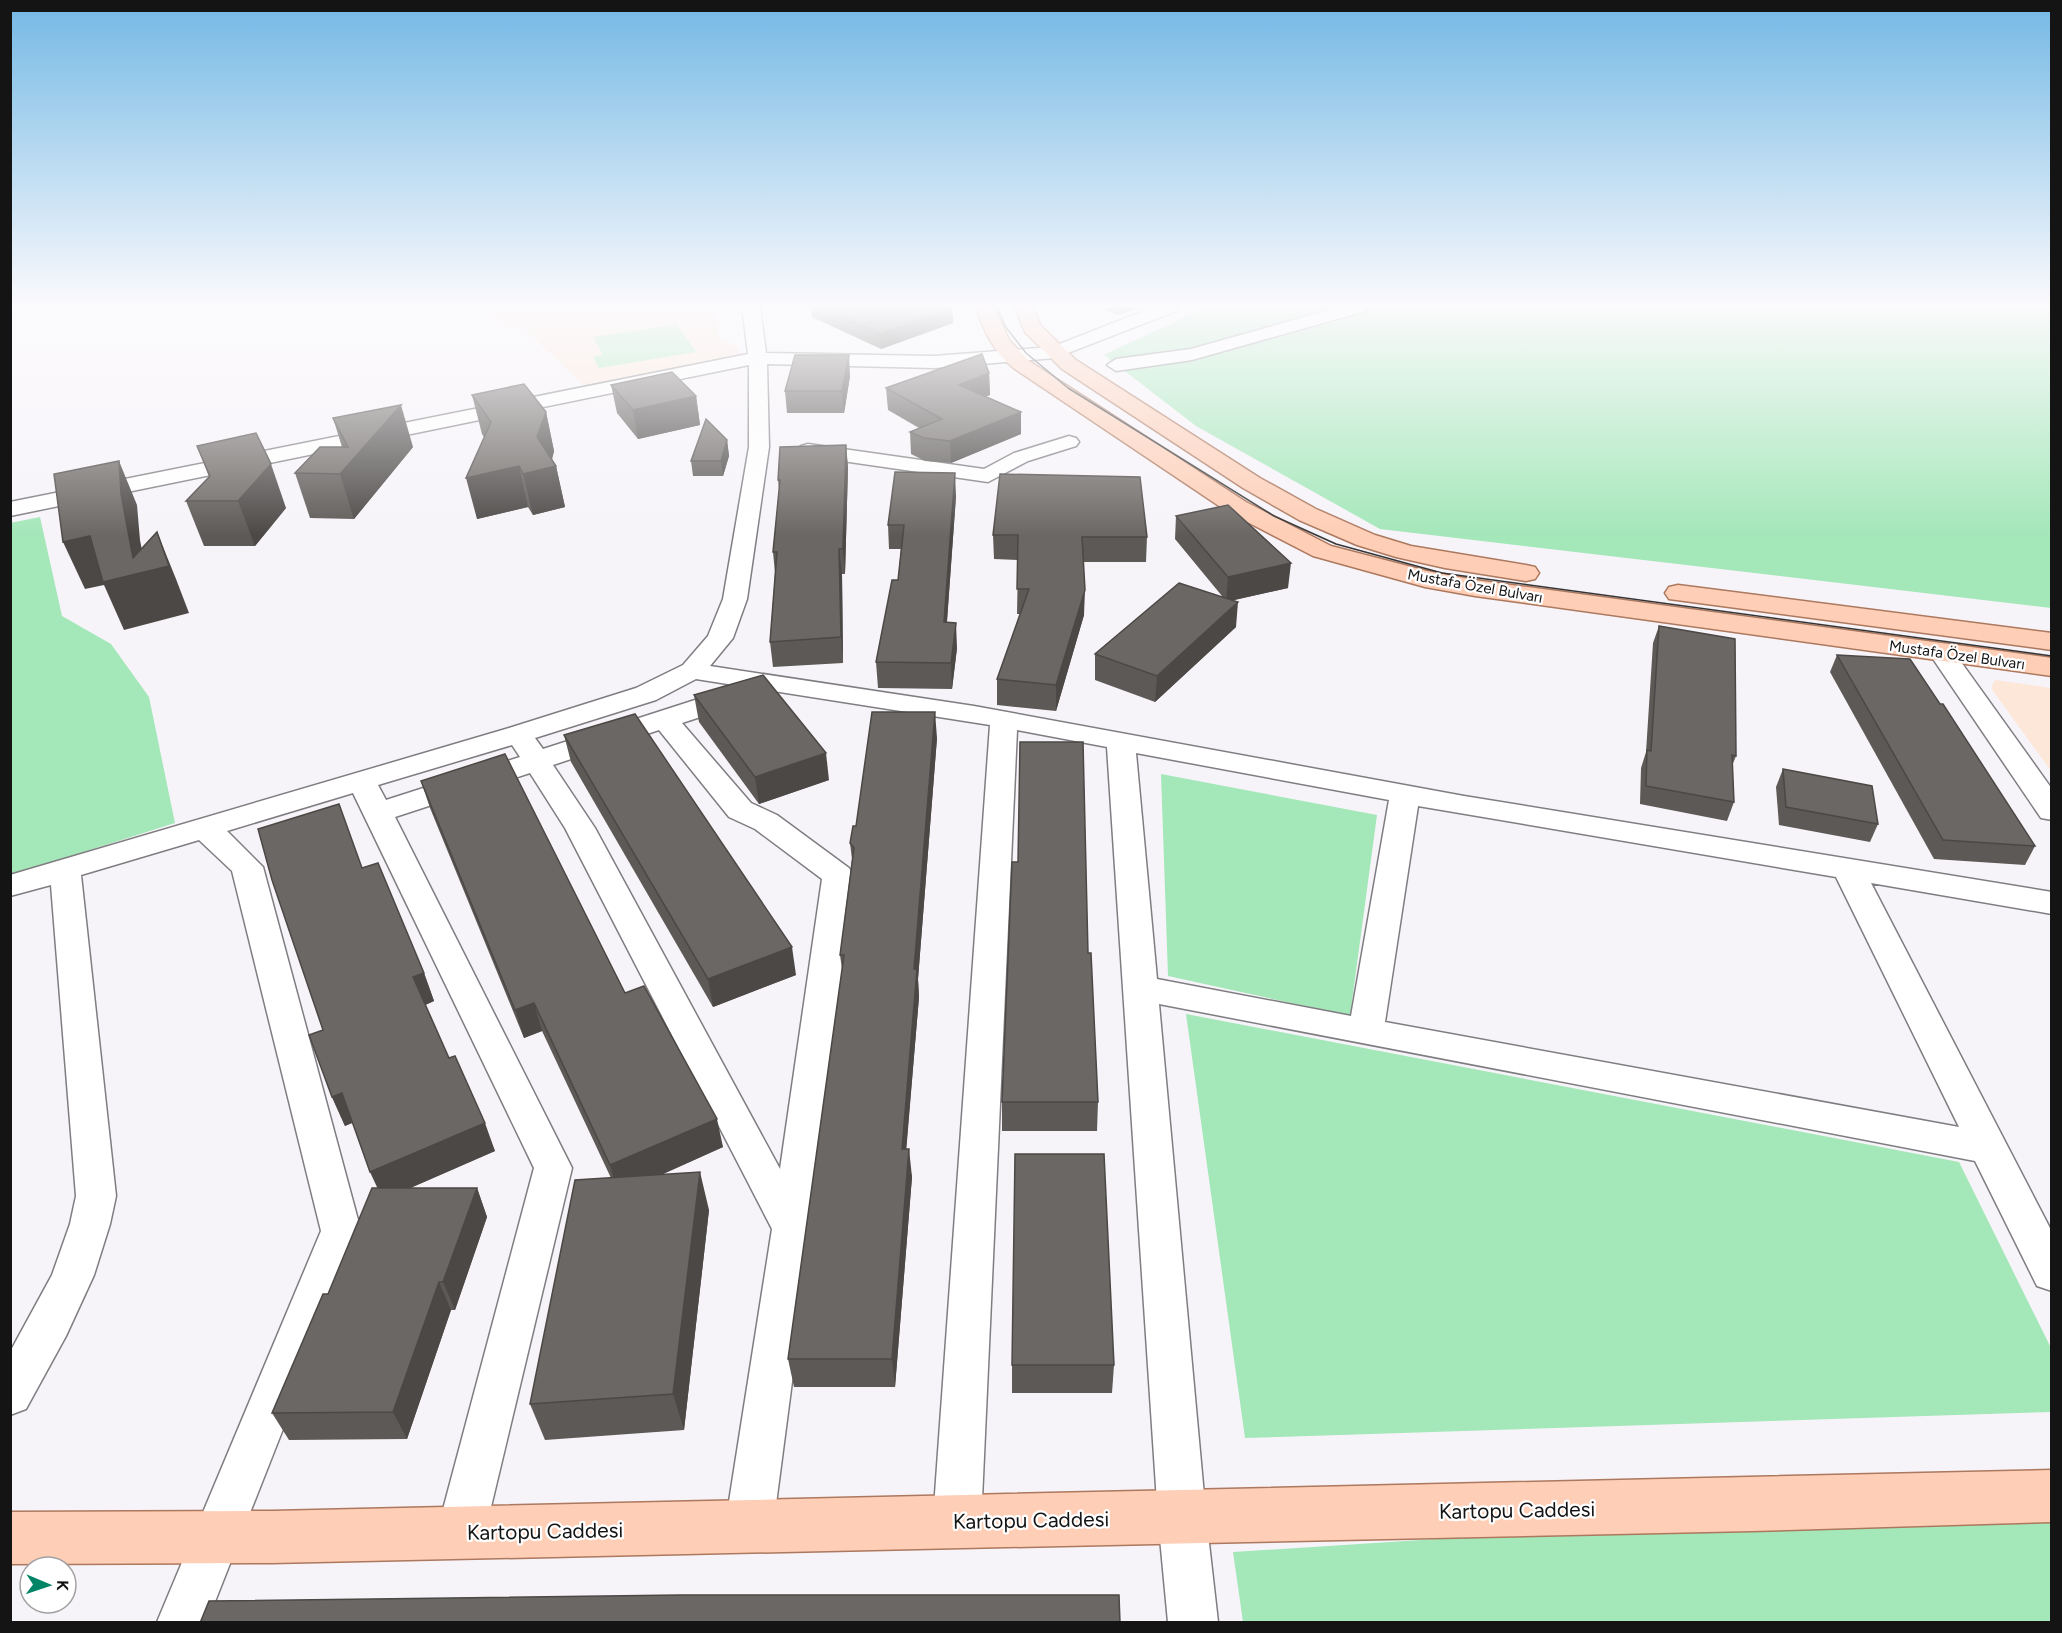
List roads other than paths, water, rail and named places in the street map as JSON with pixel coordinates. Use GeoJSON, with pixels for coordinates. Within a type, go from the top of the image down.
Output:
{"type":"FeatureCollection","features":[{"type":"Feature","properties":{"kind":"main road","name":"Mustafa Özel Bulvarı"},"geometry":{"type":"LineString","coordinates":[[1049,383],[1236,507],[1322,550],[1387,570],[1465,586],[2052,667]]}},
{"type":"Feature","properties":{"kind":"main road","name":"Mustafa Özel Bulvarı"},"geometry":{"type":"LineString","coordinates":[[1098,383],[1265,491],[1317,521],[1368,541],[1421,555],[1509,570],[2052,642]]}},
{"type":"Feature","properties":{"kind":"main road","name":"Kartopu Caddesi"},"geometry":{"type":"LineString","coordinates":[[10,1538],[749,1527],[2052,1496]]}},
{"type":"Feature","properties":{"kind":"street"},"geometry":{"type":"LineString","coordinates":[[10,509],[633,383]]}},
{"type":"Feature","properties":{"kind":"street"},"geometry":{"type":"LineString","coordinates":[[369,797],[519,735],[646,694],[692,671],[720,638],[735,599],[759,447],[758,383]]}},
{"type":"Feature","properties":{"kind":"street"},"geometry":{"type":"LineString","coordinates":[[759,447],[818,450],[925,469],[988,476],[1021,458],[1069,442]]}},
{"type":"Feature","properties":{"kind":"street"},"geometry":{"type":"LineString","coordinates":[[1942,653],[2052,811]]}},
{"type":"Feature","properties":{"kind":"street"},"geometry":{"type":"LineString","coordinates":[[692,671],[1004,720],[1405,794],[2052,903]]}},
{"type":"Feature","properties":{"kind":"street"},"geometry":{"type":"LineString","coordinates":[[10,886],[205,828],[537,762],[773,684]]}},
{"type":"Feature","properties":{"kind":"street"},"geometry":{"type":"LineString","coordinates":[[665,720],[740,810],[766,822],[838,875],[792,1229],[749,1527]]}},
{"type":"Feature","properties":{"kind":"street"},"geometry":{"type":"LineString","coordinates":[[957,1522],[1004,720]]}},
{"type":"Feature","properties":{"kind":"street"},"geometry":{"type":"LineString","coordinates":[[519,735],[580,828],[792,1229]]}},
{"type":"Feature","properties":{"kind":"street"},"geometry":{"type":"LineString","coordinates":[[1121,741],[1182,1517],[1193,1623]]}},
{"type":"Feature","properties":{"kind":"street"},"geometry":{"type":"LineString","coordinates":[[1366,1032],[1405,794]]}},
{"type":"Feature","properties":{"kind":"street"},"geometry":{"type":"LineString","coordinates":[[369,797],[553,1168],[461,1532]]}},
{"type":"Feature","properties":{"kind":"street"},"geometry":{"type":"LineString","coordinates":[[182,1623],[341,1231],[247,867],[205,828]]}},
{"type":"Feature","properties":{"kind":"street"},"geometry":{"type":"LineString","coordinates":[[1848,869],[2052,1273]]}},
{"type":"Feature","properties":{"kind":"street"},"geometry":{"type":"LineString","coordinates":[[10,1394],[63,1302],[80,1265],[91,1229],[96,1196],[65,870]]}},
{"type":"Feature","properties":{"kind":"street"},"geometry":{"type":"LineString","coordinates":[[1140,988],[1988,1148]]}},
{"type":"Feature","properties":{"kind":"tram line"},"geometry":{"type":"LineString","coordinates":[[1062,383],[1274,516],[1336,544],[1442,573],[2052,656]]}}]}
